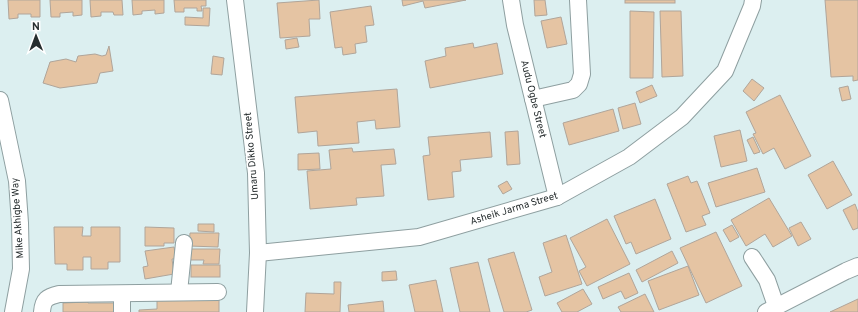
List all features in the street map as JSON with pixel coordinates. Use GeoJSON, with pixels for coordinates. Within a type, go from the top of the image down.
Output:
{"type":"FeatureCollection","features":[{"type":"Feature","properties":{"kind":"street","name":"Umaru Dikko Street"},"geometry":{"type":"LineString","coordinates":[[236,0],[256,173],[258,253],[256,312]]}},
{"type":"Feature","properties":{"kind":"street","name":"Audu Ogbe Street"},"geometry":{"type":"LineString","coordinates":[[511,0],[515,25],[557,198]]}},
{"type":"Feature","properties":{"kind":"street"},"geometry":{"type":"LineString","coordinates":[[533,99],[573,90],[579,84],[582,74],[578,0]]}},
{"type":"Feature","properties":{"kind":"street","name":"Asheik Jarma Street"},"geometry":{"type":"LineString","coordinates":[[258,253],[419,237],[557,198],[629,157],[682,117],[725,71],[752,6],[753,0]]}},
{"type":"Feature","properties":{"kind":"street","name":"Mike Akhigbe Way"},"geometry":{"type":"LineString","coordinates":[[0,100],[17,181],[20,223],[21,270],[14,312]]}},
{"type":"Feature","properties":{"kind":"street"},"geometry":{"type":"LineString","coordinates":[[179,292],[184,243]]}},
{"type":"Feature","properties":{"kind":"street"},"geometry":{"type":"LineString","coordinates":[[752,256],[767,280],[771,309],[858,266]]}},
{"type":"Feature","properties":{"kind":"street"},"geometry":{"type":"LineString","coordinates":[[42,312],[42,305],[48,297],[59,294],[218,292]]}},
{"type":"Feature","properties":{"kind":"street"},"geometry":{"type":"LineString","coordinates":[[122,294],[122,312]]}},
{"type":"Feature","properties":{"kind":"building"},"geometry":{"type":"Polygon","coordinates":[[[8,0],[40,0],[40,17],[31,17],[31,14],[18,14],[18,18],[9,19],[8,0]]]}},
{"type":"Feature","properties":{"kind":"building"},"geometry":{"type":"Polygon","coordinates":[[[50,0],[82,0],[82,15],[73,16],[73,12],[60,13],[60,17],[51,17],[50,0]]]}},
{"type":"Feature","properties":{"kind":"building"},"geometry":{"type":"Polygon","coordinates":[[[90,0],[122,0],[123,15],[114,15],[113,12],[101,12],[101,16],[91,17],[90,0]]]}},
{"type":"Feature","properties":{"kind":"building"},"geometry":{"type":"Polygon","coordinates":[[[132,0],[164,0],[164,13],[155,14],[155,10],[142,11],[142,14],[133,15],[132,0]]]}},
{"type":"Feature","properties":{"kind":"building"},"geometry":{"type":"Polygon","coordinates":[[[174,0],[206,0],[206,6],[201,6],[202,11],[197,11],[197,8],[184,8],[184,12],[175,12],[174,0]]]}},
{"type":"Feature","properties":{"kind":"building"},"geometry":{"type":"Polygon","coordinates":[[[319,0],[320,19],[309,19],[310,36],[280,38],[277,3],[319,0]]]}},
{"type":"Feature","properties":{"kind":"building"},"geometry":{"type":"Polygon","coordinates":[[[402,0],[466,0],[425,8],[423,1],[403,6],[402,0]]]}},
{"type":"Feature","properties":{"kind":"building"},"geometry":{"type":"Polygon","coordinates":[[[534,0],[545,0],[547,15],[535,16],[534,0]]]}},
{"type":"Feature","properties":{"kind":"building"},"geometry":{"type":"Polygon","coordinates":[[[625,0],[675,0],[675,3],[625,3],[625,0]]]}},
{"type":"Feature","properties":{"kind":"building"},"geometry":{"type":"Polygon","coordinates":[[[825,0],[858,0],[858,80],[853,81],[853,76],[831,77],[825,0]]]}},
{"type":"Feature","properties":{"kind":"building"},"geometry":{"type":"Polygon","coordinates":[[[371,6],[374,25],[365,26],[367,42],[355,44],[356,53],[343,55],[342,47],[335,48],[330,12],[371,6]]]}},
{"type":"Feature","properties":{"kind":"building"},"geometry":{"type":"Polygon","coordinates":[[[203,8],[210,8],[209,26],[185,25],[185,17],[203,18],[203,8]]]}},
{"type":"Feature","properties":{"kind":"building"},"geometry":{"type":"Polygon","coordinates":[[[630,11],[654,12],[653,78],[630,78],[630,11]]]}},
{"type":"Feature","properties":{"kind":"building"},"geometry":{"type":"Polygon","coordinates":[[[660,11],[681,11],[683,76],[662,77],[660,11]]]}},
{"type":"Feature","properties":{"kind":"building"},"geometry":{"type":"Polygon","coordinates":[[[561,17],[567,44],[547,48],[541,21],[561,17]]]}},
{"type":"Feature","properties":{"kind":"building"},"geometry":{"type":"Polygon","coordinates":[[[297,38],[299,47],[286,49],[285,40],[297,38]]]}},
{"type":"Feature","properties":{"kind":"building"},"geometry":{"type":"Polygon","coordinates":[[[473,43],[474,48],[497,43],[503,74],[430,88],[425,61],[446,56],[445,48],[473,43]]]}},
{"type":"Feature","properties":{"kind":"building"},"geometry":{"type":"Polygon","coordinates":[[[109,46],[113,71],[100,73],[97,83],[60,88],[43,83],[50,62],[66,59],[76,62],[78,56],[95,54],[102,56],[106,55],[109,46]]]}},
{"type":"Feature","properties":{"kind":"building"},"geometry":{"type":"Polygon","coordinates":[[[213,56],[224,58],[222,75],[211,74],[213,56]]]}},
{"type":"Feature","properties":{"kind":"building"},"geometry":{"type":"Polygon","coordinates":[[[752,79],[764,88],[754,101],[743,91],[752,79]]]}},
{"type":"Feature","properties":{"kind":"building"},"geometry":{"type":"Polygon","coordinates":[[[652,85],[657,96],[640,103],[636,92],[652,85]]]}},
{"type":"Feature","properties":{"kind":"building"},"geometry":{"type":"Polygon","coordinates":[[[848,86],[851,99],[842,101],[839,88],[848,86]]]}},
{"type":"Feature","properties":{"kind":"building"},"geometry":{"type":"Polygon","coordinates":[[[397,89],[400,127],[376,129],[375,120],[357,122],[359,143],[318,146],[317,131],[298,133],[295,97],[397,89]]]}},
{"type":"Feature","properties":{"kind":"building"},"geometry":{"type":"Polygon","coordinates":[[[780,95],[811,156],[785,169],[774,148],[763,154],[753,134],[756,133],[746,112],[780,95]]]}},
{"type":"Feature","properties":{"kind":"building"},"geometry":{"type":"Polygon","coordinates":[[[635,103],[641,124],[623,129],[618,108],[635,103]]]}},
{"type":"Feature","properties":{"kind":"building"},"geometry":{"type":"Polygon","coordinates":[[[613,109],[619,131],[569,145],[563,123],[613,109]]]}},
{"type":"Feature","properties":{"kind":"building"},"geometry":{"type":"Polygon","coordinates":[[[740,130],[747,161],[721,167],[714,136],[740,130]]]}},
{"type":"Feature","properties":{"kind":"building"},"geometry":{"type":"Polygon","coordinates":[[[518,131],[520,164],[507,165],[505,132],[518,131]]]}},
{"type":"Feature","properties":{"kind":"building"},"geometry":{"type":"Polygon","coordinates":[[[490,132],[492,157],[460,160],[461,171],[452,172],[454,197],[428,200],[423,156],[430,155],[428,137],[490,132]]]}},
{"type":"Feature","properties":{"kind":"building"},"geometry":{"type":"Polygon","coordinates":[[[753,137],[760,152],[754,154],[747,140],[753,137]]]}},
{"type":"Feature","properties":{"kind":"building"},"geometry":{"type":"Polygon","coordinates":[[[352,148],[353,152],[394,149],[396,164],[381,165],[384,196],[356,198],[357,205],[310,209],[307,171],[331,169],[329,150],[352,148]]]}},
{"type":"Feature","properties":{"kind":"building"},"geometry":{"type":"Polygon","coordinates":[[[319,153],[320,169],[298,170],[298,154],[319,153]]]}},
{"type":"Feature","properties":{"kind":"building"},"geometry":{"type":"Polygon","coordinates":[[[833,161],[852,195],[827,209],[808,175],[833,161]]]}},
{"type":"Feature","properties":{"kind":"building"},"geometry":{"type":"Polygon","coordinates":[[[757,168],[765,192],[716,207],[708,183],[757,168]]]}},
{"type":"Feature","properties":{"kind":"building"},"geometry":{"type":"Polygon","coordinates":[[[688,176],[691,183],[697,181],[710,213],[702,216],[706,225],[686,232],[667,184],[688,176]]]}},
{"type":"Feature","properties":{"kind":"building"},"geometry":{"type":"Polygon","coordinates":[[[507,181],[512,189],[503,194],[498,186],[507,181]]]}},
{"type":"Feature","properties":{"kind":"building"},"geometry":{"type":"Polygon","coordinates":[[[769,198],[792,236],[773,247],[765,234],[746,246],[731,220],[769,198]]]}},
{"type":"Feature","properties":{"kind":"building"},"geometry":{"type":"Polygon","coordinates":[[[655,199],[671,239],[636,254],[631,242],[626,244],[614,216],[655,199]]]}},
{"type":"Feature","properties":{"kind":"building"},"geometry":{"type":"Polygon","coordinates":[[[855,204],[858,212],[858,228],[853,230],[843,210],[855,204]]]}},
{"type":"Feature","properties":{"kind":"building"},"geometry":{"type":"Polygon","coordinates":[[[607,219],[630,264],[587,286],[579,271],[586,267],[570,238],[607,219]]]}},
{"type":"Feature","properties":{"kind":"building"},"geometry":{"type":"Polygon","coordinates":[[[801,222],[811,239],[798,246],[789,228],[801,222]]]}},
{"type":"Feature","properties":{"kind":"building"},"geometry":{"type":"Polygon","coordinates":[[[198,224],[214,224],[214,232],[198,231],[198,224]]]}},
{"type":"Feature","properties":{"kind":"building"},"geometry":{"type":"Polygon","coordinates":[[[732,225],[739,237],[730,242],[723,230],[732,225]]]}},
{"type":"Feature","properties":{"kind":"building"},"geometry":{"type":"Polygon","coordinates":[[[54,227],[83,227],[82,236],[91,236],[91,227],[120,227],[120,262],[108,262],[108,269],[91,269],[91,257],[83,257],[83,270],[67,270],[67,264],[55,264],[54,227]]]}},
{"type":"Feature","properties":{"kind":"building"},"geometry":{"type":"Polygon","coordinates":[[[145,227],[174,228],[174,243],[164,243],[164,246],[145,246],[145,227]]]}},
{"type":"Feature","properties":{"kind":"building"},"geometry":{"type":"Polygon","coordinates":[[[716,232],[742,286],[706,303],[680,248],[716,232]]]}},
{"type":"Feature","properties":{"kind":"building"},"geometry":{"type":"Polygon","coordinates":[[[190,233],[219,233],[218,247],[189,246],[190,233]]]}},
{"type":"Feature","properties":{"kind":"building"},"geometry":{"type":"Polygon","coordinates":[[[566,235],[582,284],[545,296],[539,277],[552,272],[543,243],[566,235]]]}},
{"type":"Feature","properties":{"kind":"building"},"geometry":{"type":"Polygon","coordinates":[[[174,247],[176,259],[172,259],[174,274],[145,279],[143,267],[148,266],[145,251],[174,247]]]}},
{"type":"Feature","properties":{"kind":"building"},"geometry":{"type":"Polygon","coordinates":[[[191,249],[220,249],[219,264],[203,264],[204,260],[190,260],[191,249]]]}},
{"type":"Feature","properties":{"kind":"building"},"geometry":{"type":"Polygon","coordinates":[[[672,251],[678,263],[642,282],[636,270],[672,251]]]}},
{"type":"Feature","properties":{"kind":"building"},"geometry":{"type":"Polygon","coordinates":[[[514,252],[532,310],[526,312],[504,312],[488,259],[514,252]]]}},
{"type":"Feature","properties":{"kind":"building"},"geometry":{"type":"Polygon","coordinates":[[[478,262],[490,312],[460,312],[450,268],[478,262]]]}},
{"type":"Feature","properties":{"kind":"building"},"geometry":{"type":"Polygon","coordinates":[[[191,265],[220,265],[220,277],[191,277],[191,265]]]}},
{"type":"Feature","properties":{"kind":"building"},"geometry":{"type":"Polygon","coordinates":[[[688,266],[699,295],[659,310],[648,281],[688,266]]]}},
{"type":"Feature","properties":{"kind":"building"},"geometry":{"type":"Polygon","coordinates":[[[396,271],[397,280],[382,281],[382,272],[396,271]]]}},
{"type":"Feature","properties":{"kind":"building"},"geometry":{"type":"Polygon","coordinates":[[[629,273],[638,293],[625,299],[621,291],[603,299],[598,287],[629,273]]]}},
{"type":"Feature","properties":{"kind":"building"},"geometry":{"type":"Polygon","coordinates":[[[436,280],[443,312],[415,312],[409,285],[436,280]]]}},
{"type":"Feature","properties":{"kind":"building"},"geometry":{"type":"Polygon","coordinates":[[[334,282],[341,282],[340,312],[305,312],[306,293],[334,294],[334,282]]]}},
{"type":"Feature","properties":{"kind":"building"},"geometry":{"type":"Polygon","coordinates":[[[583,289],[592,304],[577,312],[562,312],[557,303],[583,289]]]}},
{"type":"Feature","properties":{"kind":"building"},"geometry":{"type":"Polygon","coordinates":[[[645,294],[654,312],[621,312],[618,307],[645,294]]]}},
{"type":"Feature","properties":{"kind":"building"},"geometry":{"type":"Polygon","coordinates":[[[157,298],[219,298],[219,312],[139,312],[139,310],[157,309],[157,298]]]}},
{"type":"Feature","properties":{"kind":"building"},"geometry":{"type":"Polygon","coordinates":[[[858,299],[858,312],[830,312],[858,299]]]}},
{"type":"Feature","properties":{"kind":"building"},"geometry":{"type":"Polygon","coordinates":[[[383,301],[384,312],[349,312],[348,305],[383,301]]]}},
{"type":"Feature","properties":{"kind":"building"},"geometry":{"type":"Polygon","coordinates":[[[63,303],[117,303],[117,312],[63,312],[63,303]]]}}]}
